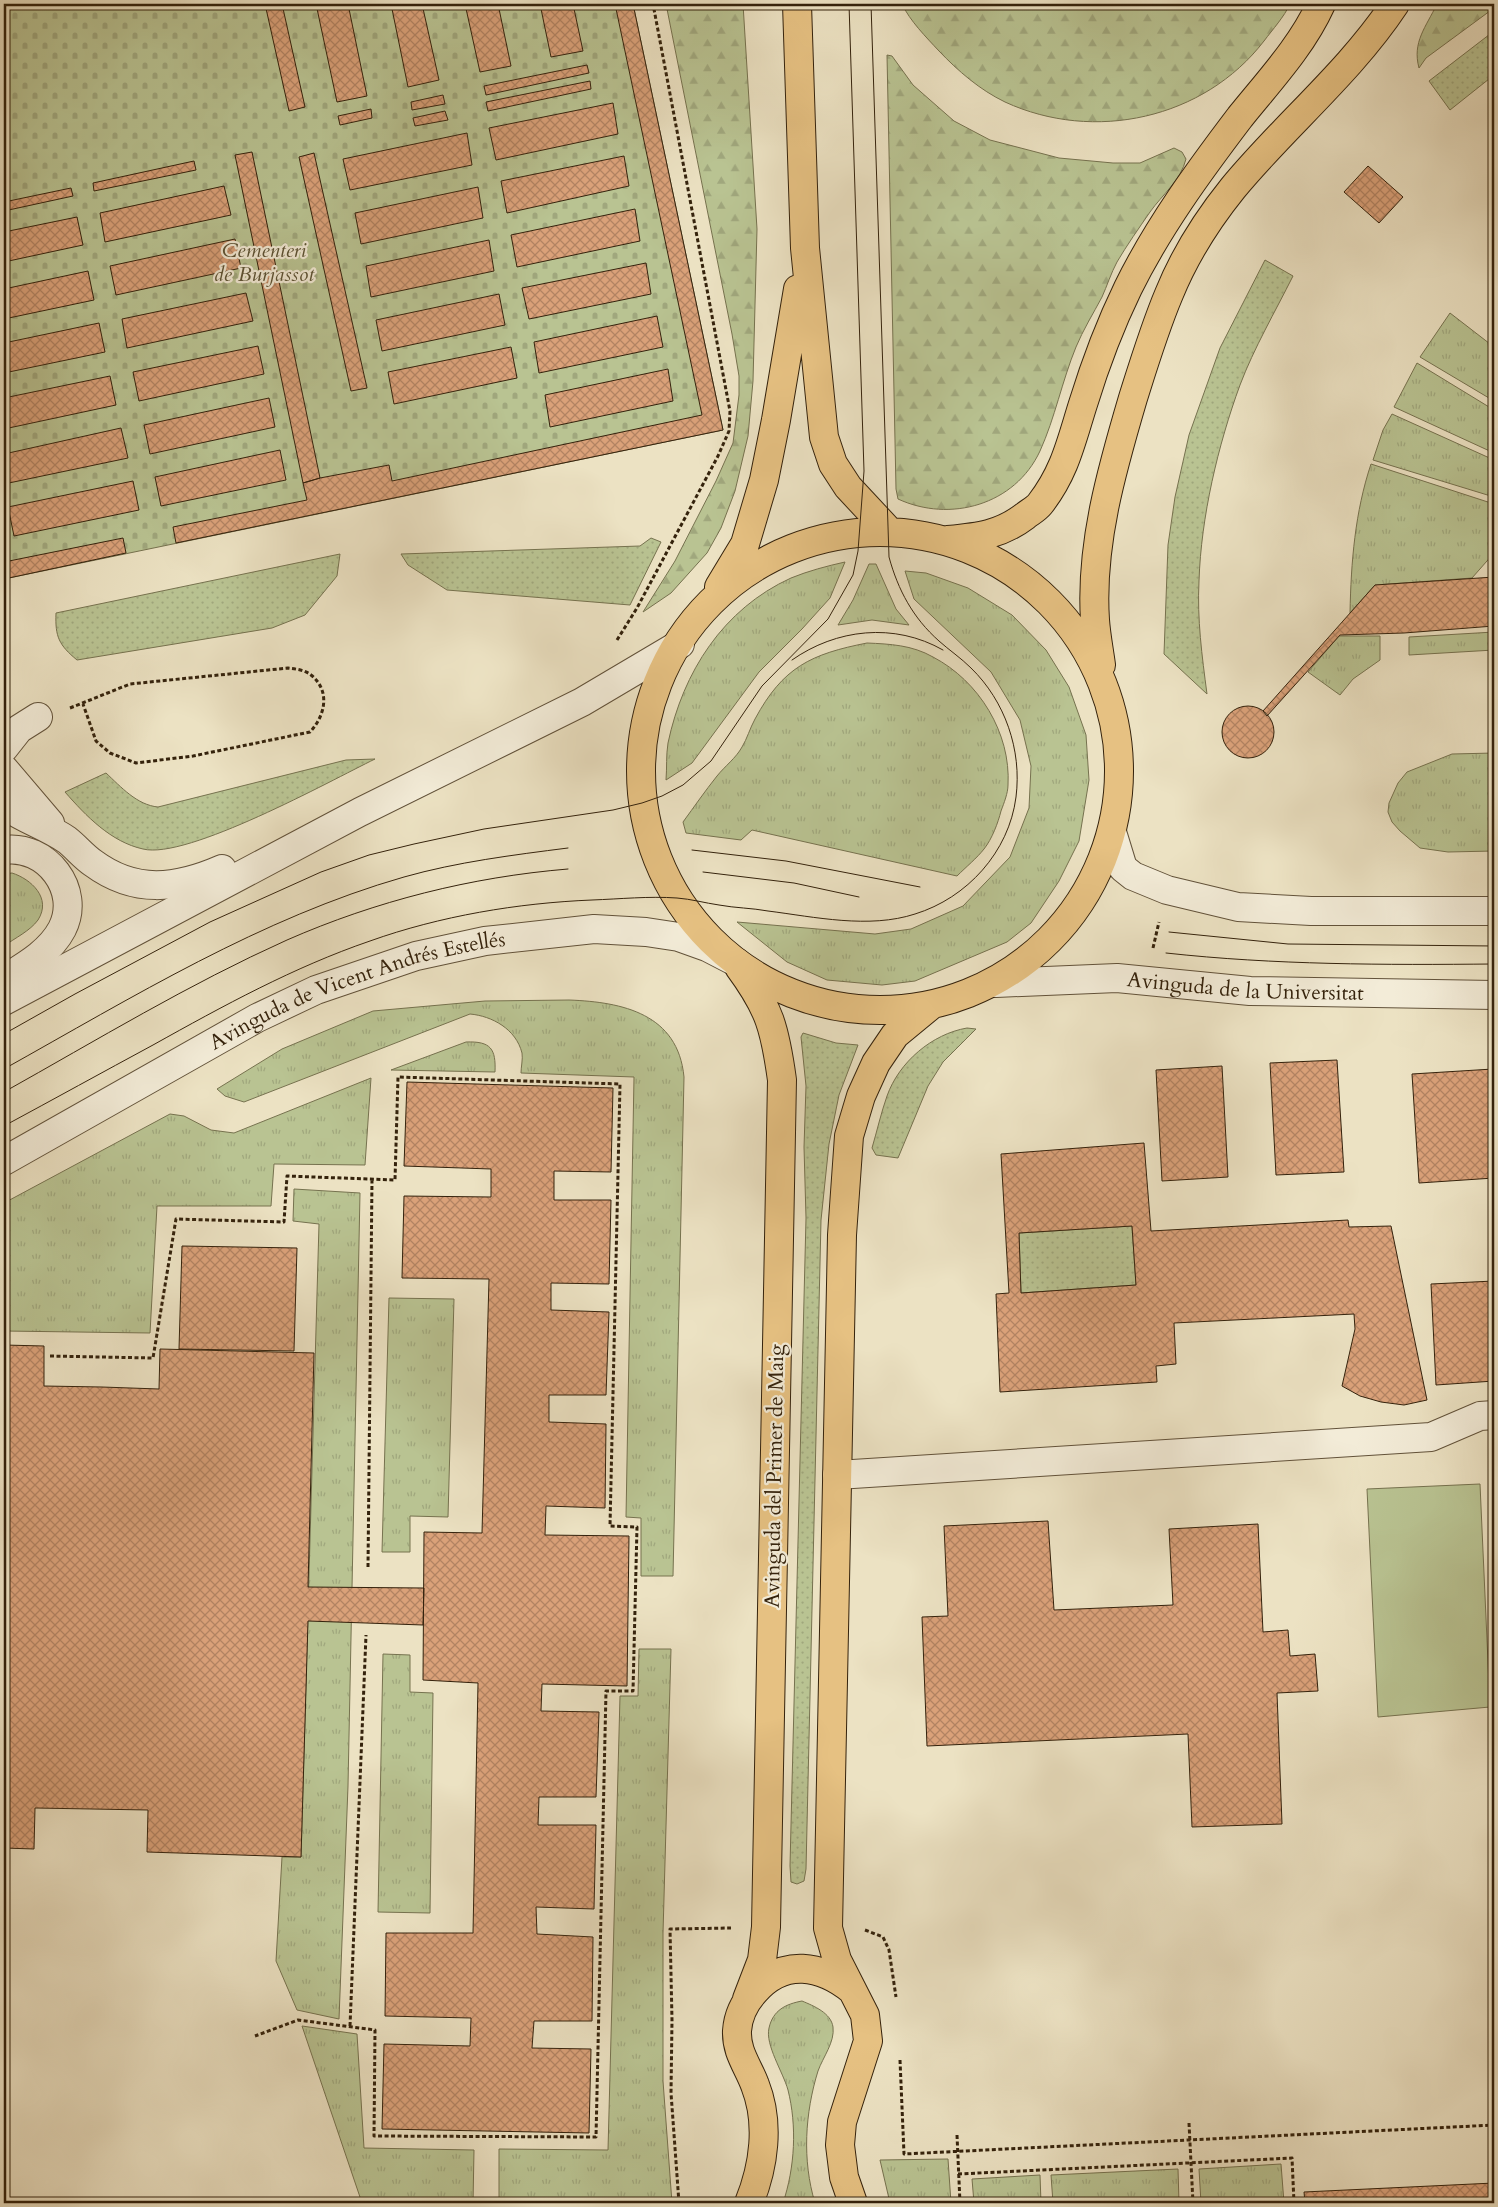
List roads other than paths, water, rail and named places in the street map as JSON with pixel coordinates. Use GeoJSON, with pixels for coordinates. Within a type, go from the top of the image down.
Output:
{"type":"FeatureCollection","features":[{"type":"Feature","properties":{"kind":"main road"},"geometry":{"type":"LineString","coordinates":[[797,4],[805,248],[824,437],[833,464],[848,487],[888,531]]}},
{"type":"Feature","properties":{"kind":"main road"},"geometry":{"type":"LineString","coordinates":[[947,540],[1004,565],[1051,604],[1084,644],[1105,693],[1112,717],[1117,749],[1117,785],[1112,832],[1100,869],[1078,902],[1040,946],[996,983],[929,1007],[856,1008],[792,994],[736,962],[703,933],[676,898],[654,852],[642,803],[641,745],[654,690],[670,657],[724,589],[763,561],[809,541],[860,532],[888,531],[947,540],[987,536],[1006,528],[1038,506],[1058,477],[1072,446],[1083,404],[1102,350],[1128,288],[1186,190],[1286,61],[1314,20],[1321,4]]}},
{"type":"Feature","properties":{"kind":"main road"},"geometry":{"type":"LineString","coordinates":[[1105,693],[1095,619],[1097,554],[1107,494],[1119,444],[1169,294],[1188,255],[1232,190],[1260,156],[1353,58],[1380,26],[1395,4]]}},
{"type":"Feature","properties":{"kind":"main road"},"geometry":{"type":"LineString","coordinates":[[701,617],[745,544],[764,480],[805,248]]}},
{"type":"Feature","properties":{"kind":"main road","name":"Avinguda del Primer de Maig"},"geometry":{"type":"LineString","coordinates":[[736,962],[754,988],[769,1015],[777,1041],[782,1080],[766,1927],[762,1960],[740,2014],[737,2032],[738,2050],[756,2086],[764,2129],[762,2164],[749,2200]]}},
{"type":"Feature","properties":{"kind":"main road"},"geometry":{"type":"LineString","coordinates":[[853,2203],[844,2177],[840,2145],[842,2122],[868,2041],[865,2015],[837,1960],[828,1928],[842,1235],[850,1136],[862,1096],[876,1062],[896,1035],[929,1007]]}},
{"type":"Feature","properties":{"kind":"main road"},"geometry":{"type":"LineString","coordinates":[[747,1999],[763,1982],[780,1971],[802,1968],[820,1971],[838,1979],[853,1991]]}},
{"type":"Feature","properties":{"kind":"street"},"geometry":{"type":"LineString","coordinates":[[4,1001],[360,812],[582,702],[680,644]]}},
{"type":"Feature","properties":{"kind":"street"},"geometry":{"type":"LineString","coordinates":[[4,722],[24,722],[38,717],[19,729],[4,748]]}},
{"type":"Feature","properties":{"kind":"street"},"geometry":{"type":"LineString","coordinates":[[4,769],[66,840],[93,863],[116,876],[132,882],[171,886],[200,878],[360,812]]}},
{"type":"Feature","properties":{"kind":"street"},"geometry":{"type":"LineString","coordinates":[[4,805],[66,840]]}},
{"type":"Feature","properties":{"kind":"street"},"geometry":{"type":"LineString","coordinates":[[1112,832],[1123,868],[1133,876],[1166,890],[1238,907],[1311,911],[1494,911]]}},
{"type":"Feature","properties":{"kind":"street"},"geometry":{"type":"LineString","coordinates":[[4,850],[11,849],[26,852],[48,863],[63,883],[68,898],[68,913],[62,929],[52,943],[36,958],[4,979]]}},
{"type":"Feature","properties":{"kind":"street","name":"Avinguda de Vicent Andrés Estellés"},"geometry":{"type":"LineString","coordinates":[[4,1160],[256,1018],[316,990],[416,956],[485,941],[594,929],[646,932],[679,937],[707,947],[736,962]]}},
{"type":"Feature","properties":{"kind":"street","name":"Avinguda de la Universitat"},"geometry":{"type":"LineString","coordinates":[[996,983],[1117,978],[1250,991],[1494,995]]}},
{"type":"Feature","properties":{"kind":"street"},"geometry":{"type":"LineString","coordinates":[[838,1475],[1431,1437],[1480,1416],[1494,1415]]}},
{"type":"Feature","properties":{"kind":"tram line"},"geometry":{"type":"LineString","coordinates":[[4,1034],[210,922],[321,872],[369,855],[414,844],[484,829],[613,810],[662,796],[683,785],[711,761],[762,686],[828,619],[853,575],[858,551],[864,471],[849,4]]}},
{"type":"Feature","properties":{"kind":"tram line"},"geometry":{"type":"LineString","coordinates":[[4,1126],[206,1016],[286,975],[342,951],[424,924],[479,912],[536,904],[656,897],[823,919],[879,921],[915,914],[934,907],[952,897],[968,884],[995,854],[1005,836],[1012,817],[1016,797],[1016,762],[1009,727],[993,695],[983,681],[921,623],[902,592],[889,557],[871,4]]}},
{"type":"Feature","properties":{"kind":"tram line"},"geometry":{"type":"LineString","coordinates":[[792,660],[827,641],[866,633],[905,635],[943,650]]}},
{"type":"Feature","properties":{"kind":"tram line"},"geometry":{"type":"LineString","coordinates":[[4,1069],[199,961],[299,914],[351,894],[404,877],[444,867],[485,859],[568,848]]}},
{"type":"Feature","properties":{"kind":"tram line"},"geometry":{"type":"LineString","coordinates":[[692,850],[786,861],[920,887]]}},
{"type":"Feature","properties":{"kind":"tram line"},"geometry":{"type":"LineString","coordinates":[[4,1092],[215,975],[287,940],[321,926],[424,893],[496,878],[568,869]]}},
{"type":"Feature","properties":{"kind":"tram line"},"geometry":{"type":"LineString","coordinates":[[703,872],[794,883],[859,897]]}},
{"type":"Feature","properties":{"kind":"tram line"},"geometry":{"type":"LineString","coordinates":[[1169,932],[1288,944],[1494,946]]}},
{"type":"Feature","properties":{"kind":"tram line"},"geometry":{"type":"LineString","coordinates":[[1166,953],[1289,962],[1494,964]]}},
{"type":"Feature","properties":{"kind":"park label","name":"Cementeri de Burjassot"},"geometry":{"type":"Point","coordinates":[264,262]}}]}
